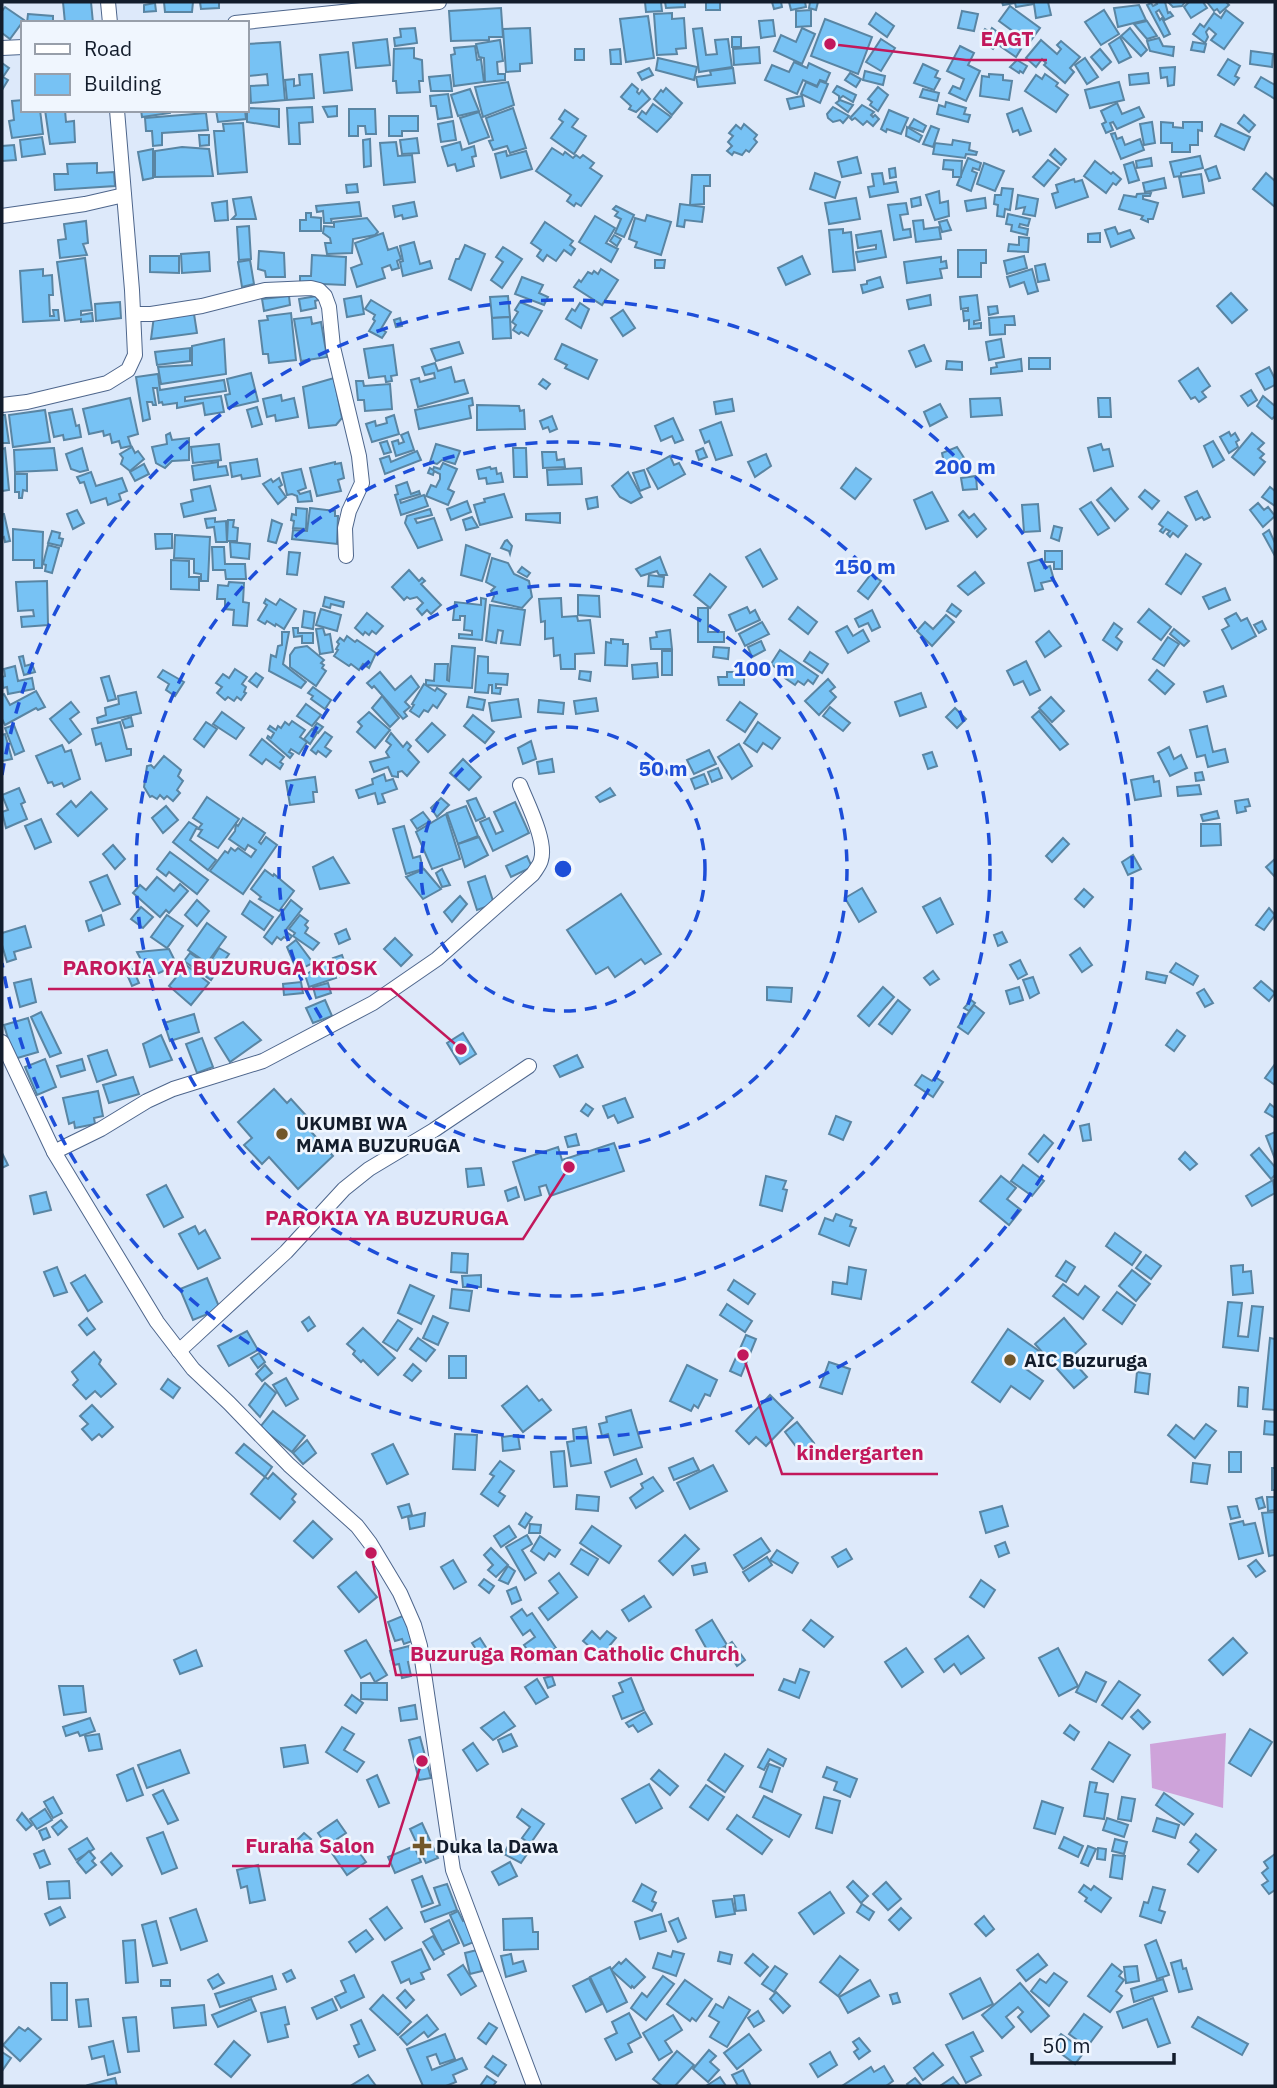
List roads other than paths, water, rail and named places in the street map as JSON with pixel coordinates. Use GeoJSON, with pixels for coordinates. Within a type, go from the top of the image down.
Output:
{"type":"FeatureCollection","features":[{"type":"Feature","properties":{"kind":"street"},"geometry":{"type":"LineString","coordinates":[[108,2],[110,21]]}},
{"type":"Feature","properties":{"kind":"street"},"geometry":{"type":"LineString","coordinates":[[248,22],[439,2]]}},
{"type":"Feature","properties":{"kind":"street"},"geometry":{"type":"LineString","coordinates":[[2,48],[21,47]]}},
{"type":"Feature","properties":{"kind":"street"},"geometry":{"type":"LineString","coordinates":[[2,405],[27,402],[107,383],[128,370],[135,355],[117,112]]}},
{"type":"Feature","properties":{"kind":"street"},"geometry":{"type":"LineString","coordinates":[[2,216],[85,204],[124,195]]}},
{"type":"Feature","properties":{"kind":"street"},"geometry":{"type":"LineString","coordinates":[[134,314],[202,306],[265,290],[311,288],[319,290],[325,296],[329,307],[333,347],[359,456],[362,483],[345,528],[346,556]]}},
{"type":"Feature","properties":{"kind":"street"},"geometry":{"type":"LineString","coordinates":[[54,1152],[173,1089],[263,1061],[373,1003],[437,959],[533,874],[539,865],[542,857],[541,843],[520,785]]}},
{"type":"Feature","properties":{"kind":"street"},"geometry":{"type":"LineString","coordinates":[[2,1042],[54,1152],[157,1322],[193,1369],[289,1465],[357,1526],[400,1593],[420,1646],[453,1870],[534,2086]]}},
{"type":"Feature","properties":{"kind":"street"},"geometry":{"type":"LineString","coordinates":[[179,1351],[286,1252],[344,1189],[369,1169],[434,1130],[528,1066]]}},
{"type":"Feature","properties":{"kind":"place","name":"EAGT"},"geometry":{"type":"Point","coordinates":[830,44]}},
{"type":"Feature","properties":{"kind":"place","name":"PAROKIA YA BUZURUGA KIOSK"},"geometry":{"type":"Point","coordinates":[461,1049]}},
{"type":"Feature","properties":{"kind":"place","name":"UKUMBI WA MAMA BUZURUGA"},"geometry":{"type":"Point","coordinates":[282,1134]}},
{"type":"Feature","properties":{"kind":"place","name":"PAROKIA YA BUZURUGA"},"geometry":{"type":"Point","coordinates":[569,1167]}},
{"type":"Feature","properties":{"kind":"place","name":"kindergarten"},"geometry":{"type":"Point","coordinates":[743,1355]}},
{"type":"Feature","properties":{"kind":"place","name":"AIC Buzuruga"},"geometry":{"type":"Point","coordinates":[1010,1360]}},
{"type":"Feature","properties":{"kind":"place","name":"Buzuruga Roman Catholic Church"},"geometry":{"type":"Point","coordinates":[371,1553]}},
{"type":"Feature","properties":{"kind":"place","name":"Furaha Salon"},"geometry":{"type":"Point","coordinates":[422,1761]}},
{"type":"Feature","properties":{"kind":"place","name":"Duka la Dawa"},"geometry":{"type":"Point","coordinates":[422,1846]}}]}
